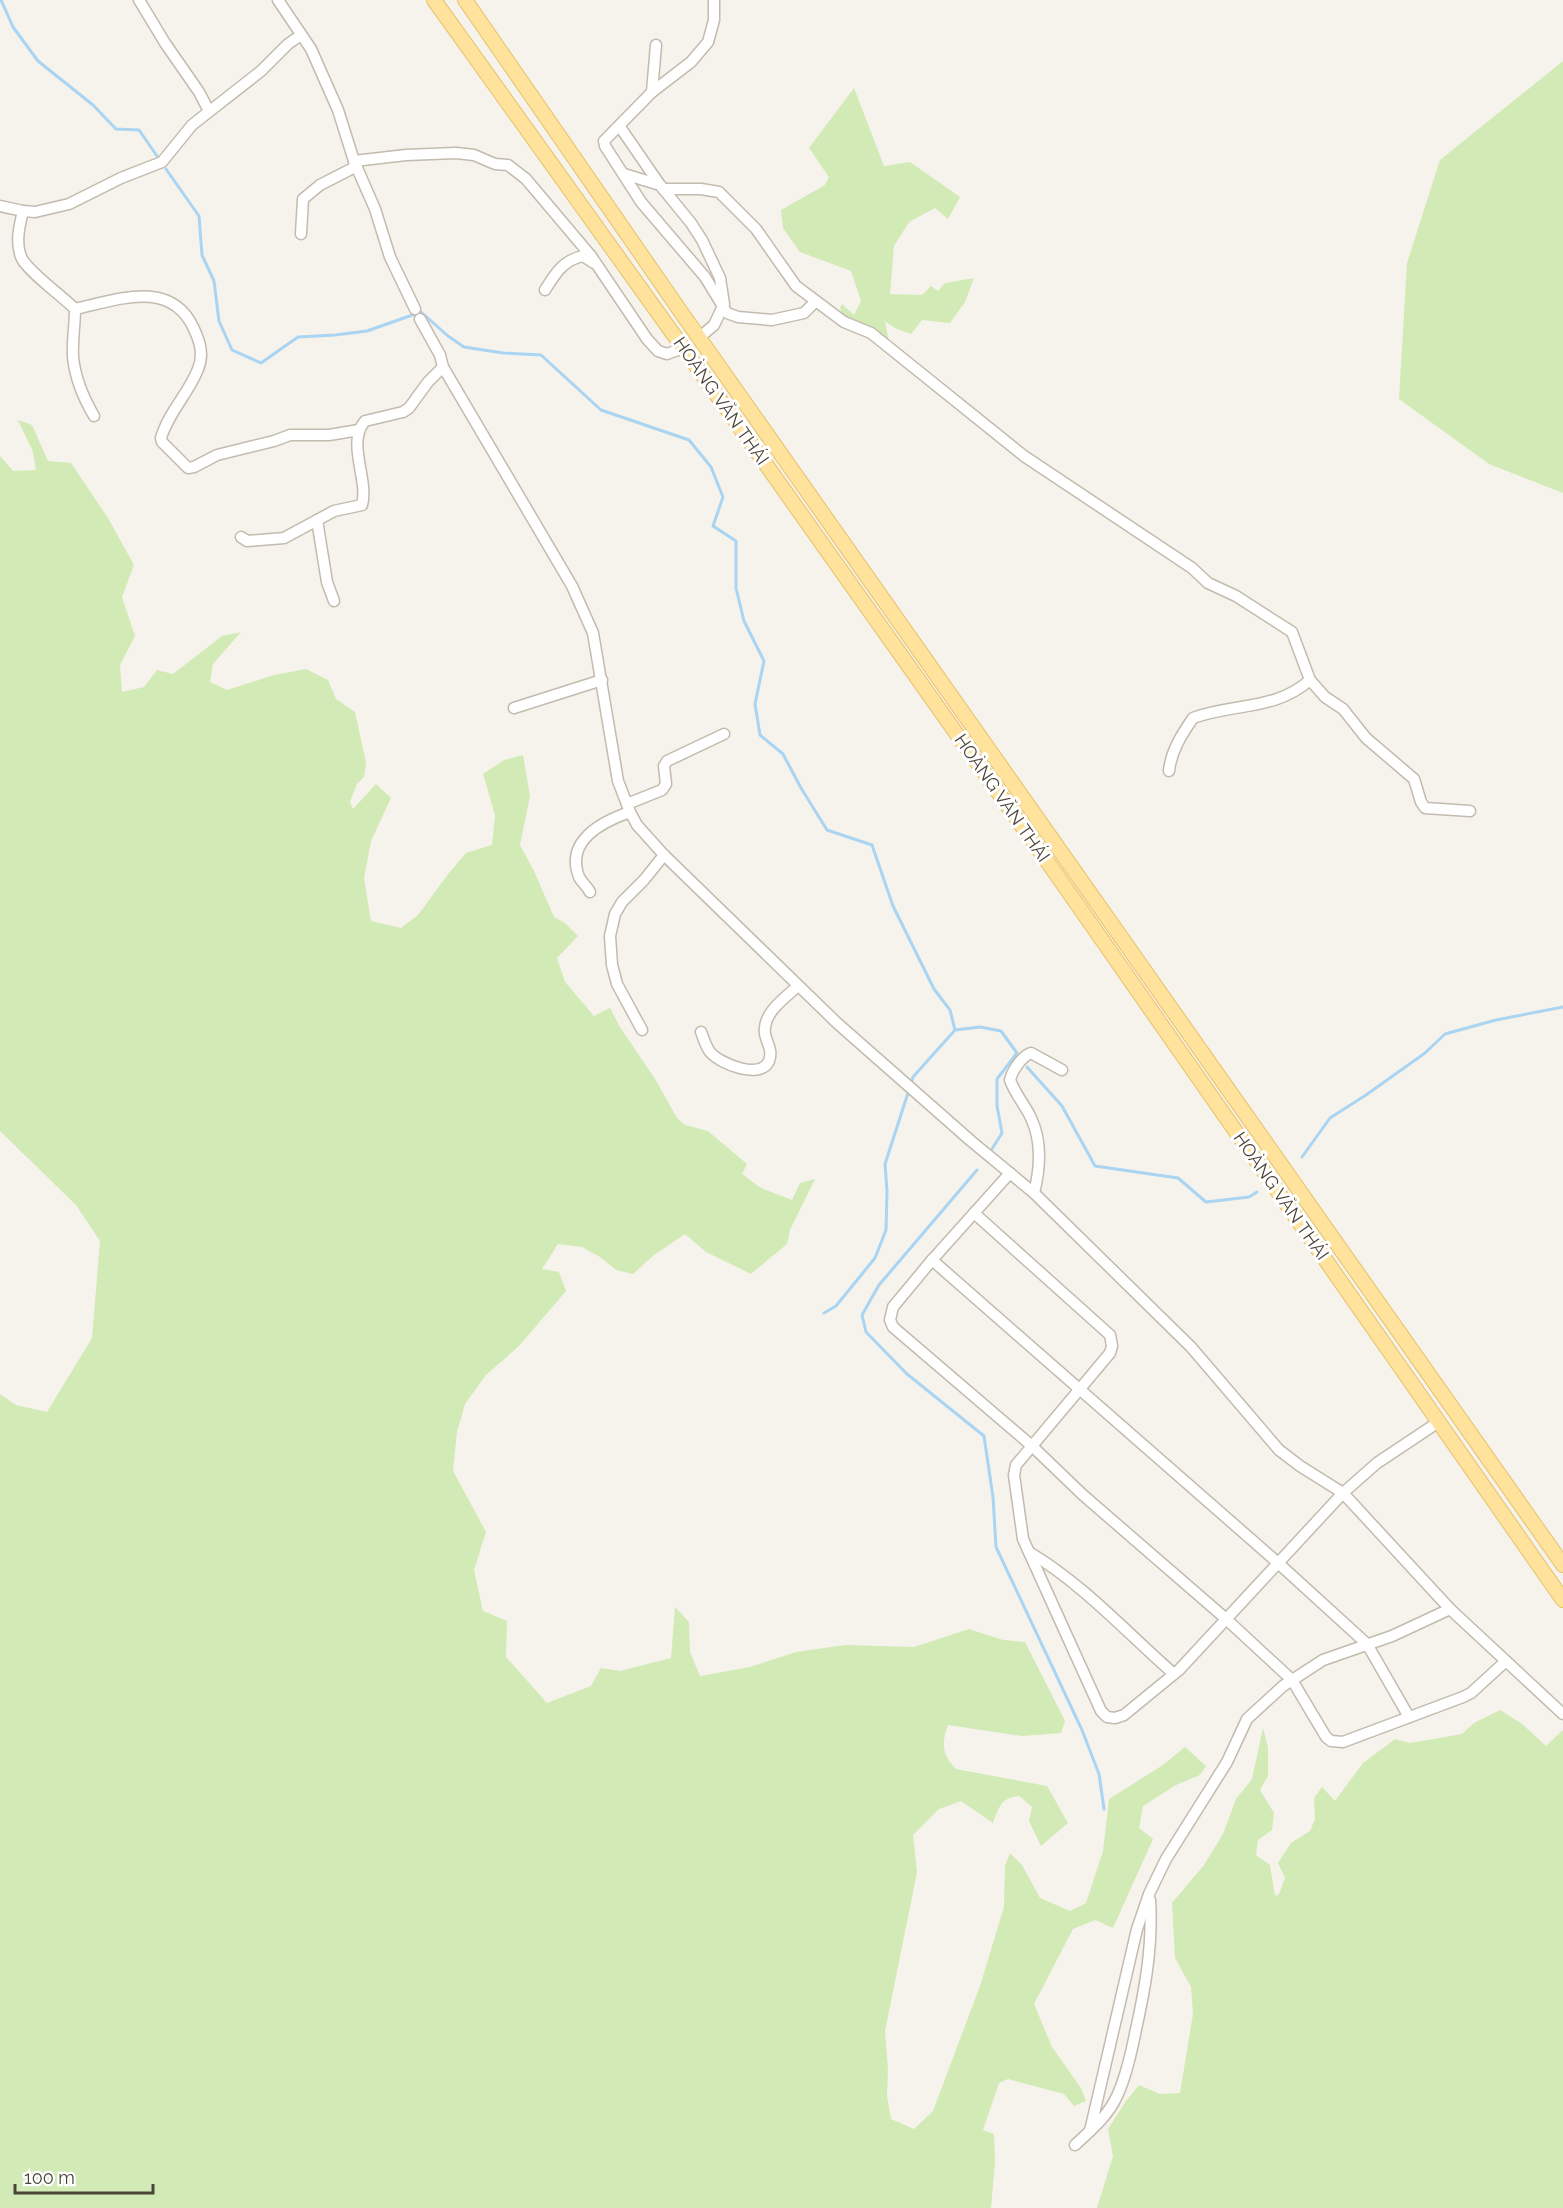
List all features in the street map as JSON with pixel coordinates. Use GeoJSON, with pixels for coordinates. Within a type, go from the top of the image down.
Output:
{"type":"FeatureCollection","features":[{"type":"Feature","properties":{"kind":"main road","name":"HOÀNG VĂN THÁI"},"geometry":{"type":"LineString","coordinates":[[434,0],[1063,884],[1437,1423],[1563,1600]]}},
{"type":"Feature","properties":{"kind":"main road","name":"HOÀNG VĂN THÁI"},"geometry":{"type":"LineString","coordinates":[[465,0],[1563,1565]]}},
{"type":"Feature","properties":{"kind":"main road"},"geometry":{"type":"LineString","coordinates":[[683,348],[700,337]]}},
{"type":"Feature","properties":{"kind":"main road"},"geometry":{"type":"LineString","coordinates":[[1437,1423],[1454,1411]]}},
{"type":"Feature","properties":{"kind":"street"},"geometry":{"type":"LineString","coordinates":[[139,0],[199,92],[208,111]]}},
{"type":"Feature","properties":{"kind":"street"},"geometry":{"type":"LineString","coordinates":[[278,0],[310,49],[338,110],[355,163],[375,209],[390,257],[415,309]]}},
{"type":"Feature","properties":{"kind":"street"},"geometry":{"type":"LineString","coordinates":[[714,0],[714,20],[708,42],[692,62],[652,92],[604,141],[641,202],[705,277],[724,304]]}},
{"type":"Feature","properties":{"kind":"street"},"geometry":{"type":"LineString","coordinates":[[0,206],[35,212],[69,204],[121,178],[162,162],[192,124],[254,77],[301,34]]}},
{"type":"Feature","properties":{"kind":"street"},"geometry":{"type":"LineString","coordinates":[[652,92],[656,45]]}},
{"type":"Feature","properties":{"kind":"street"},"geometry":{"type":"LineString","coordinates":[[620,127],[661,187],[702,240],[720,278],[727,313],[738,317],[771,320],[804,313],[815,302]]}},
{"type":"Feature","properties":{"kind":"street"},"geometry":{"type":"LineString","coordinates":[[301,234],[303,199],[320,185],[355,163],[406,155],[456,153],[474,155],[495,164],[508,165],[526,179],[605,274],[647,339],[658,351],[667,354],[683,348]]}},
{"type":"Feature","properties":{"kind":"street"},"geometry":{"type":"LineString","coordinates":[[624,174],[661,187],[719,192],[756,229],[790,280],[815,302],[844,322],[871,333],[1024,456],[1192,568],[1208,583],[1236,596],[1292,632],[1310,680],[1325,697],[1343,709],[1366,738],[1414,778],[1425,808],[1470,811]]}},
{"type":"Feature","properties":{"kind":"street"},"geometry":{"type":"LineString","coordinates":[[23,211],[18,234],[22,259],[33,272],[75,309]]}},
{"type":"Feature","properties":{"kind":"street"},"geometry":{"type":"LineString","coordinates":[[545,290],[563,265],[574,258],[583,256],[591,260],[605,274]]}},
{"type":"Feature","properties":{"kind":"street"},"geometry":{"type":"LineString","coordinates":[[75,309],[150,295],[166,299],[178,306],[192,324],[202,352],[200,366],[161,438],[162,442],[188,468],[217,455],[290,435],[329,435],[359,430]]}},
{"type":"Feature","properties":{"kind":"street"},"geometry":{"type":"LineString","coordinates":[[700,337],[714,325],[724,304]]}},
{"type":"Feature","properties":{"kind":"street"},"geometry":{"type":"LineString","coordinates":[[75,309],[73,349],[75,367],[86,403],[94,416]]}},
{"type":"Feature","properties":{"kind":"street"},"geometry":{"type":"LineString","coordinates":[[420,319],[440,355],[443,367],[572,586],[593,633],[618,781],[628,808],[638,825],[664,855],[837,1023],[1034,1193],[1191,1347],[1280,1450],[1300,1466],[1343,1493],[1450,1609],[1563,1714]]}},
{"type":"Feature","properties":{"kind":"street"},"geometry":{"type":"LineString","coordinates":[[241,537],[247,541],[284,538],[334,511],[362,505],[364,496],[358,453],[359,430],[365,421],[403,412],[410,408],[428,382],[443,367]]}},
{"type":"Feature","properties":{"kind":"street"},"geometry":{"type":"LineString","coordinates":[[317,520],[327,582],[334,601]]}},
{"type":"Feature","properties":{"kind":"street"},"geometry":{"type":"LineString","coordinates":[[514,708],[602,680]]}},
{"type":"Feature","properties":{"kind":"street"},"geometry":{"type":"LineString","coordinates":[[1169,771],[1170,761],[1179,740],[1193,718],[1271,701],[1299,690],[1310,680]]}},
{"type":"Feature","properties":{"kind":"street"},"geometry":{"type":"LineString","coordinates":[[590,892],[580,878],[576,864],[577,846],[628,808],[662,790],[666,784],[664,766],[667,761],[724,734]]}},
{"type":"Feature","properties":{"kind":"street"},"geometry":{"type":"LineString","coordinates":[[642,1030],[616,984],[610,936],[615,914],[622,902],[639,886],[664,855]]}},
{"type":"Feature","properties":{"kind":"street"},"geometry":{"type":"LineString","coordinates":[[700,1032],[712,1054],[739,1068],[750,1071],[760,1070],[768,1063],[771,1050],[765,1032],[769,1014],[798,986]]}},
{"type":"Feature","properties":{"kind":"street"},"geometry":{"type":"LineString","coordinates":[[1034,1193],[1039,1158],[1036,1131],[1010,1080],[1011,1075],[1025,1055],[1031,1053],[1062,1070]]}},
{"type":"Feature","properties":{"kind":"street"},"geometry":{"type":"LineString","coordinates":[[1010,1173],[892,1307],[890,1320],[893,1327],[1032,1446],[1083,1495],[1225,1618],[1292,1680],[1326,1737],[1331,1741],[1343,1742],[1471,1693],[1506,1661]]}},
{"type":"Feature","properties":{"kind":"street"},"geometry":{"type":"LineString","coordinates":[[974,1213],[1110,1335],[1112,1340],[1110,1353],[1016,1465],[1014,1475],[1023,1539],[1101,1711],[1107,1717],[1115,1718],[1125,1715],[1174,1674],[1343,1493],[1377,1463],[1437,1423]]}},
{"type":"Feature","properties":{"kind":"street"},"geometry":{"type":"LineString","coordinates":[[932,1260],[1277,1562],[1367,1644],[1409,1717]]}},
{"type":"Feature","properties":{"kind":"street"},"geometry":{"type":"LineString","coordinates":[[1029,1552],[1080,1589],[1174,1674]]}},
{"type":"Feature","properties":{"kind":"street"},"geometry":{"type":"LineString","coordinates":[[1090,2131],[1137,1929],[1149,1894],[1166,1859],[1227,1762],[1247,1719],[1292,1680],[1323,1660],[1392,1636],[1450,1609]]}},
{"type":"Feature","properties":{"kind":"street"},"geometry":{"type":"LineString","coordinates":[[1075,2145],[1099,2123],[1117,2097],[1132,2047],[1147,1978],[1152,1925],[1149,1894]]}},
{"type":"Feature","properties":{"kind":"green space"},"geometry":{"type":"Polygon","coordinates":[[[1563,61],[1563,493],[1489,464],[1399,399],[1407,263],[1440,160],[1563,61]]]}},
{"type":"Feature","properties":{"kind":"green space"},"geometry":{"type":"Polygon","coordinates":[[[854,88],[884,166],[910,162],[960,197],[948,219],[935,208],[909,222],[894,246],[890,294],[922,295],[931,286],[938,291],[945,283],[974,278],[965,302],[950,323],[922,320],[911,334],[885,321],[889,343],[843,316],[840,308],[842,304],[854,315],[861,301],[851,271],[800,252],[783,228],[781,210],[825,185],[829,177],[809,148],[854,88]]]}},
{"type":"Feature","properties":{"kind":"green space"},"geometry":{"type":"Polygon","coordinates":[[[18,420],[32,425],[48,461],[71,463],[108,518],[134,565],[122,597],[135,636],[120,665],[122,692],[144,687],[157,670],[173,674],[222,636],[241,632],[213,664],[210,682],[227,690],[274,675],[306,669],[328,680],[336,699],[355,712],[366,763],[364,777],[357,784],[350,802],[353,809],[376,784],[391,798],[371,841],[364,878],[371,921],[401,928],[418,915],[466,853],[492,845],[495,815],[483,774],[504,760],[523,755],[530,796],[520,845],[554,917],[565,923],[578,936],[557,958],[565,982],[594,1016],[610,1008],[677,1118],[685,1125],[708,1131],[747,1164],[742,1174],[761,1188],[792,1200],[800,1183],[815,1179],[790,1230],[787,1244],[751,1274],[706,1252],[685,1234],[654,1255],[633,1274],[616,1270],[600,1257],[582,1247],[558,1244],[542,1269],[559,1272],[566,1291],[519,1346],[486,1375],[465,1404],[457,1432],[453,1471],[486,1532],[474,1570],[483,1611],[507,1621],[506,1657],[547,1703],[591,1686],[601,1668],[620,1671],[671,1658],[675,1607],[689,1622],[690,1652],[700,1676],[750,1667],[796,1652],[845,1645],[914,1647],[969,1629],[1003,1640],[1025,1642],[1065,1721],[1061,1733],[1022,1736],[948,1725],[944,1738],[945,1754],[956,1769],[1047,1786],[1068,1823],[1041,1846],[1029,1821],[1032,1807],[1019,1796],[1004,1801],[993,1823],[961,1801],[939,1809],[913,1835],[917,1872],[885,2031],[888,2069],[887,2096],[891,2119],[914,2129],[933,2111],[980,1986],[1004,1907],[1005,1866],[1010,1853],[1022,1865],[1040,1898],[1070,1911],[1086,1903],[1103,1851],[1109,1799],[1163,1765],[1185,1747],[1206,1766],[1200,1775],[1176,1785],[1143,1806],[1139,1828],[1153,1839],[1113,1928],[1095,1920],[1073,1929],[1034,2004],[1052,2047],[1081,2088],[1086,2101],[1074,2106],[1064,2094],[1008,2079],[999,2083],[983,2130],[994,2134],[995,2162],[991,2208],[0,2208],[0,1394],[16,1405],[47,1412],[92,1338],[100,1241],[76,1205],[0,1131],[0,456],[13,471],[36,470],[33,452],[18,420]]]}},
{"type":"Feature","properties":{"kind":"green space"},"geometry":{"type":"Polygon","coordinates":[[[1500,1710],[1522,1724],[1546,1746],[1563,1730],[1563,2208],[1097,2208],[1113,2156],[1108,2129],[1126,2101],[1139,2085],[1160,2094],[1180,2093],[1193,2014],[1191,1987],[1175,1958],[1172,1903],[1204,1865],[1223,1834],[1236,1799],[1252,1779],[1263,1728],[1268,1747],[1268,1776],[1260,1790],[1274,1813],[1272,1830],[1258,1840],[1256,1855],[1270,1865],[1275,1896],[1279,1894],[1285,1878],[1278,1863],[1291,1843],[1310,1831],[1315,1819],[1314,1798],[1322,1787],[1335,1801],[1363,1763],[1395,1739],[1410,1743],[1462,1734],[1474,1723],[1500,1710]]]}},
{"type":"Feature","properties":{"kind":"waterway"},"geometry":{"type":"LineString","coordinates":[[1,0],[13,27],[38,61],[93,105],[116,129],[139,130],[157,156]]}},
{"type":"Feature","properties":{"kind":"waterway"},"geometry":{"type":"LineString","coordinates":[[166,169],[199,216],[202,255],[214,281],[219,321],[232,350],[261,363],[298,337],[367,331],[421,312],[464,347],[503,353],[541,355],[601,410],[689,440],[711,467],[723,497],[713,526],[736,541],[736,588],[744,621],[764,661],[755,704],[760,735],[783,754],[827,830],[872,845],[893,906],[934,989],[950,1010],[955,1030]]}},
{"type":"Feature","properties":{"kind":"waterway"},"geometry":{"type":"LineString","coordinates":[[1302,1157],[1330,1118],[1425,1053],[1445,1034],[1496,1020],[1563,1007]]}},
{"type":"Feature","properties":{"kind":"waterway"},"geometry":{"type":"LineString","coordinates":[[911,1084],[913,1077],[955,1030],[980,1027],[1001,1031],[1017,1053],[997,1079],[997,1106],[1002,1133],[992,1149]]}},
{"type":"Feature","properties":{"kind":"waterway"},"geometry":{"type":"LineString","coordinates":[[1027,1067],[1062,1106],[1095,1166],[1178,1178],[1206,1202],[1249,1197],[1257,1192]]}},
{"type":"Feature","properties":{"kind":"waterway"},"geometry":{"type":"LineString","coordinates":[[824,1313],[836,1306],[875,1258],[886,1230],[885,1164],[909,1090]]}},
{"type":"Feature","properties":{"kind":"waterway"},"geometry":{"type":"LineString","coordinates":[[977,1170],[879,1285],[862,1315],[866,1332],[907,1374],[984,1436],[993,1497],[996,1547],[1082,1730],[1099,1774],[1104,1809]]}}]}
